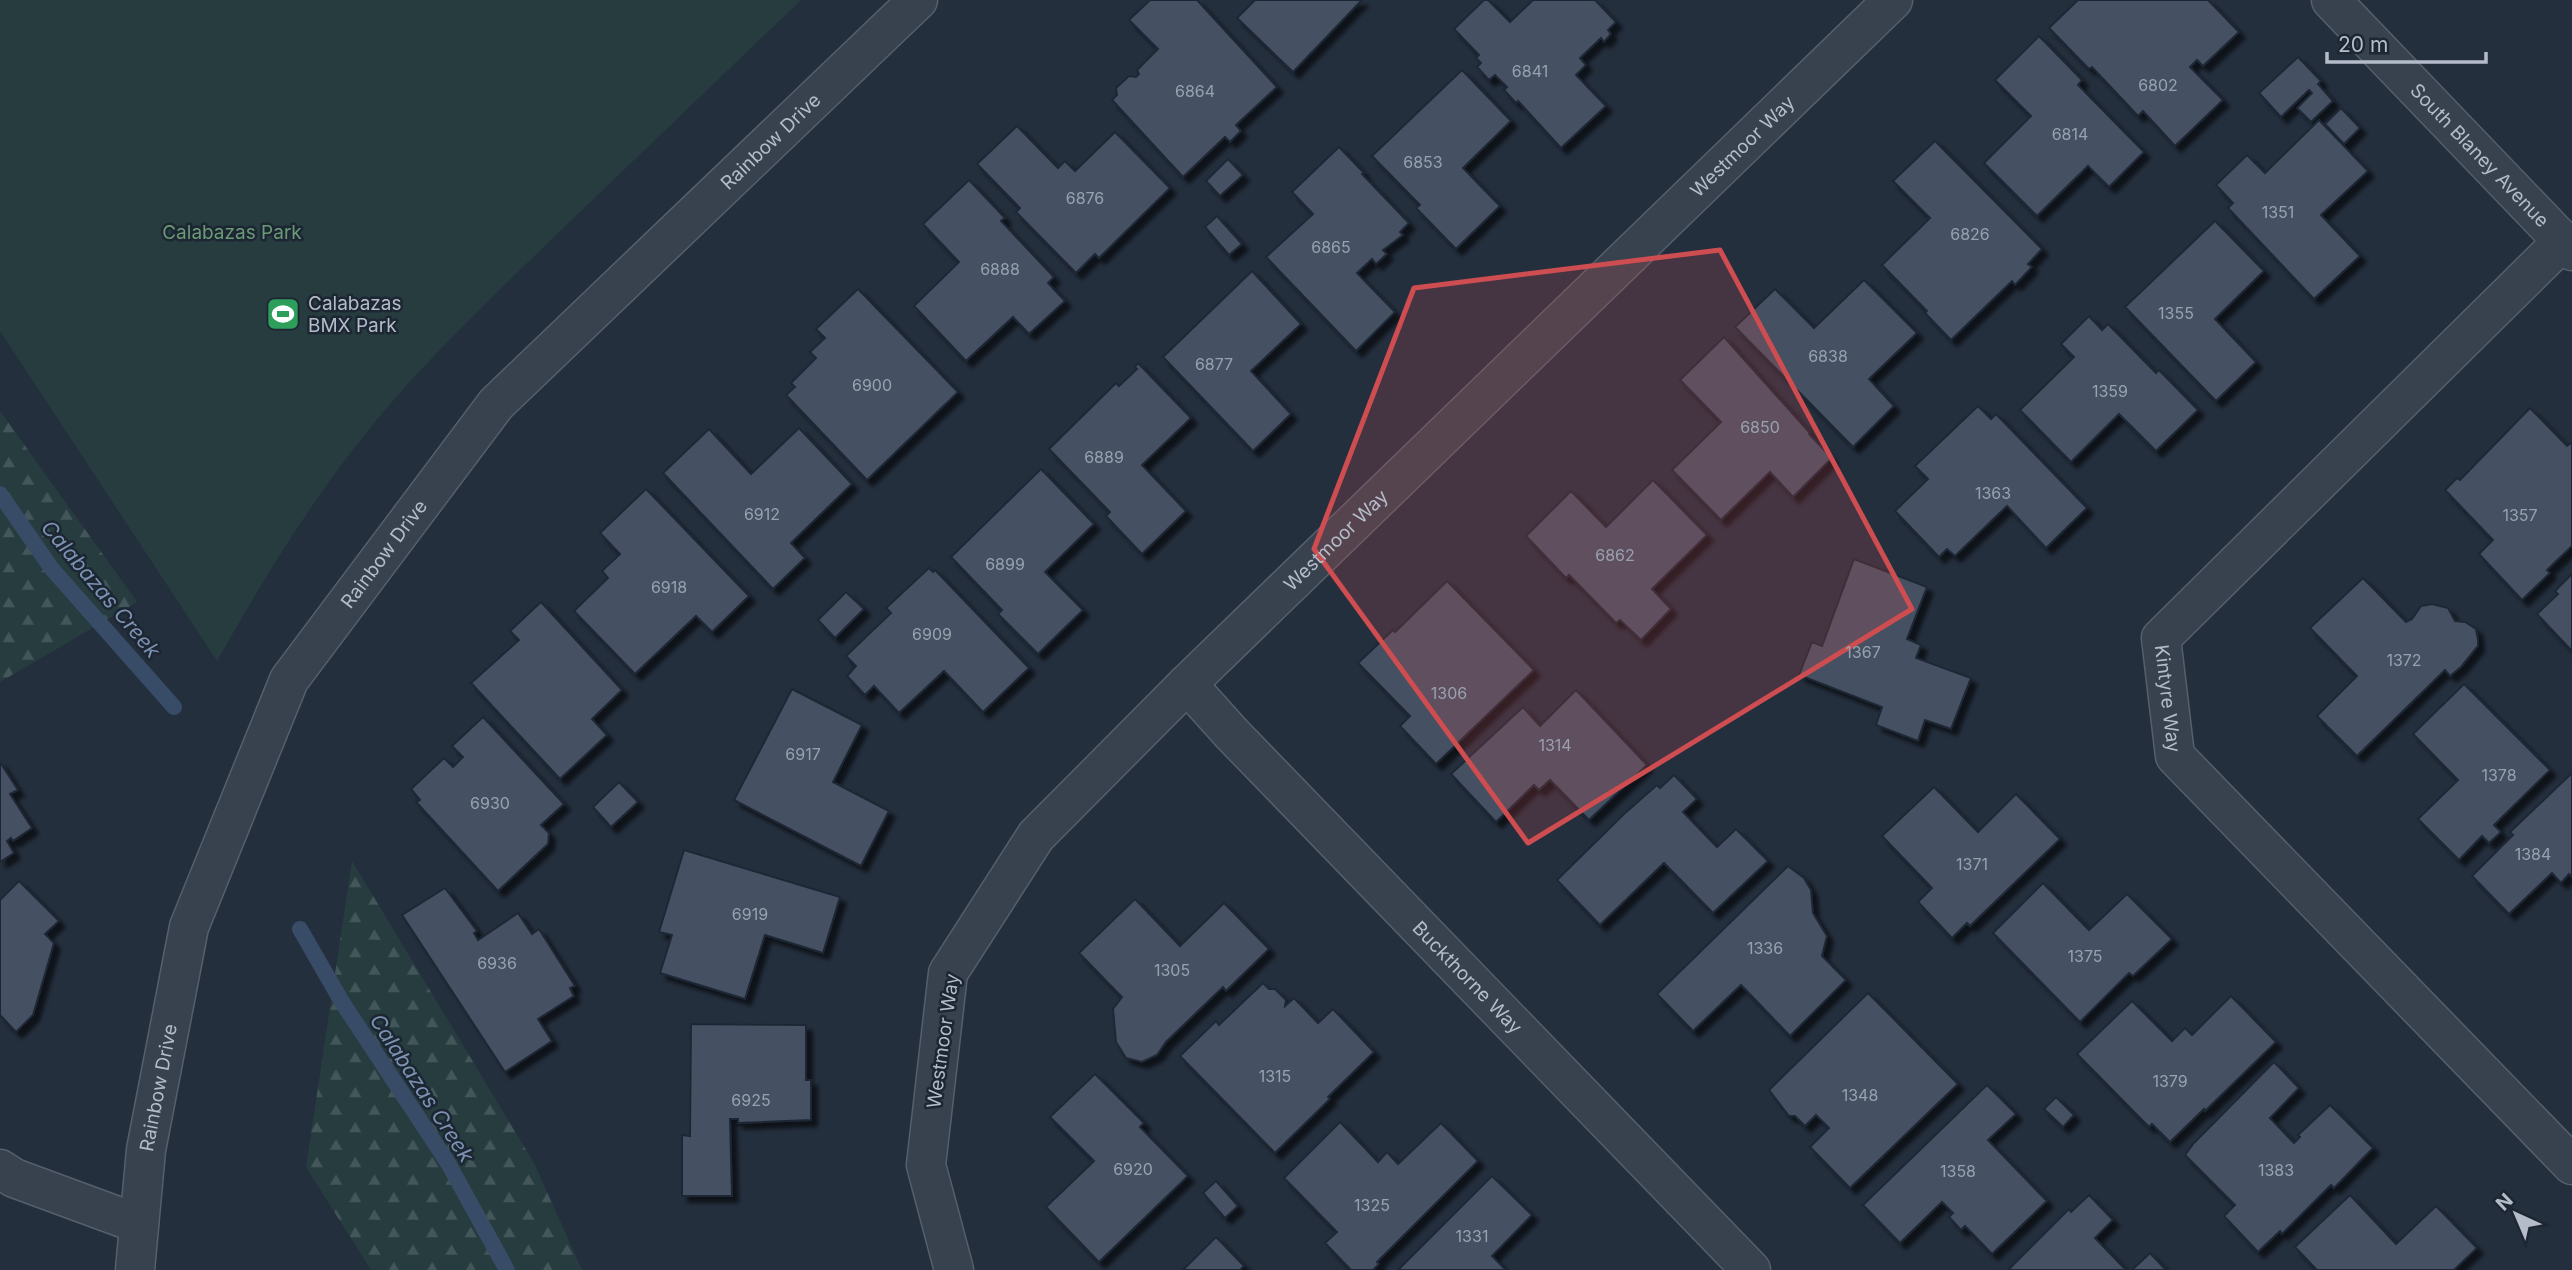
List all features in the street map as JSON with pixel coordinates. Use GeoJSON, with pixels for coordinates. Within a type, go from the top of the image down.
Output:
{"type":"FeatureCollection","features":[{"type":"Feature","properties":{"kind":"street","name":"Rainbow Drive"},"geometry":{"type":"LineString","coordinates":[[135,1270],[146,1150],[189,927],[289,680],[496,404],[918,0]]}},
{"type":"Feature","properties":{"kind":"street","name":"Westmoor Way"},"geometry":{"type":"LineString","coordinates":[[954,1270],[926,1165],[948,973],[1036,836],[1187,684],[1893,0]]}},
{"type":"Feature","properties":{"kind":"street","name":"South Blaney Avenue"},"geometry":{"type":"LineString","coordinates":[[2331,0],[2567,246]]}},
{"type":"Feature","properties":{"kind":"street","name":"Kintyre Way"},"geometry":{"type":"LineString","coordinates":[[2567,246],[2161,638],[2175,756],[2572,1165]]}},
{"type":"Feature","properties":{"kind":"street","name":"Buckthorne Way"},"geometry":{"type":"LineString","coordinates":[[1187,684],[1232,734],[1751,1270]]}},
{"type":"Feature","properties":{"kind":"street"},"geometry":{"type":"LineString","coordinates":[[0,1169],[15,1178],[139,1224]]}},
{"type":"Feature","properties":{"kind":"highlighted area"},"geometry":{"type":"Polygon","coordinates":[[[1720,250],[1912,609],[1528,843],[1314,549],[1414,288],[1720,250]]]}},
{"type":"Feature","properties":{"kind":"green space","name":"Calabazas Park"},"geometry":{"type":"Polygon","coordinates":[[[0,0],[801,0],[488,302],[399,394],[324,489],[258,591],[217,661],[0,331],[0,0]]]}},
{"type":"Feature","properties":{"kind":"green space"},"geometry":{"type":"Polygon","coordinates":[[[0,411],[137,602],[0,682],[0,411]]]}},
{"type":"Feature","properties":{"kind":"green space"},"geometry":{"type":"Polygon","coordinates":[[[352,861],[534,1163],[582,1270],[371,1270],[306,1167],[352,861]]]}},
{"type":"Feature","properties":{"kind":"building"},"geometry":{"type":"Polygon","coordinates":[[[1150,0],[1197,0],[1277,87],[1236,125],[1241,131],[1230,142],[1225,137],[1183,177],[1112,100],[1117,95],[1116,88],[1129,76],[1136,77],[1139,74],[1137,70],[1158,49],[1129,20],[1150,0]]]}},
{"type":"Feature","properties":{"kind":"building"},"geometry":{"type":"Polygon","coordinates":[[[1255,0],[1362,0],[1293,72],[1237,18],[1255,0]]]}},
{"type":"Feature","properties":{"kind":"building"},"geometry":{"type":"Polygon","coordinates":[[[1484,0],[1488,0],[1510,22],[1533,0],[1595,0],[1616,22],[1608,30],[1611,34],[1604,42],[1601,38],[1580,58],[1586,65],[1576,75],[1606,106],[1561,148],[1518,101],[1516,103],[1504,90],[1507,87],[1495,75],[1489,80],[1477,67],[1481,63],[1476,58],[1479,55],[1454,29],[1484,0]]]}},
{"type":"Feature","properties":{"kind":"building"},"geometry":{"type":"Polygon","coordinates":[[[2078,0],[2208,0],[2239,32],[2203,66],[2197,60],[2190,67],[2223,100],[2175,146],[2143,111],[2138,116],[2092,67],[2089,69],[2049,28],[2078,0]]]}},
{"type":"Feature","properties":{"kind":"building"},"geometry":{"type":"Polygon","coordinates":[[[2039,36],[2082,80],[2078,85],[2144,152],[2109,187],[2088,166],[2037,216],[1984,163],[2031,116],[1995,80],[2039,36]]]}},
{"type":"Feature","properties":{"kind":"building"},"geometry":{"type":"Polygon","coordinates":[[[2298,57],[2321,81],[2318,84],[2333,101],[2311,122],[2297,108],[2312,93],[2309,90],[2281,117],[2259,93],[2298,57]]]}},
{"type":"Feature","properties":{"kind":"building"},"geometry":{"type":"Polygon","coordinates":[[[1462,70],[1511,121],[1463,168],[1500,206],[1456,249],[1416,208],[1420,205],[1372,156],[1462,70]]]}},
{"type":"Feature","properties":{"kind":"building"},"geometry":{"type":"Polygon","coordinates":[[[2341,108],[2360,128],[2344,144],[2325,124],[2341,108]]]}},
{"type":"Feature","properties":{"kind":"building"},"geometry":{"type":"Polygon","coordinates":[[[2319,120],[2368,171],[2321,215],[2360,256],[2314,299],[2228,208],[2233,203],[2216,185],[2247,155],[2265,173],[2319,120]]]}},
{"type":"Feature","properties":{"kind":"building"},"geometry":{"type":"Polygon","coordinates":[[[1017,126],[1058,168],[1065,161],[1075,171],[1115,132],[1170,188],[1099,258],[1095,254],[1076,273],[1016,212],[1020,208],[977,164],[1017,126]]]}},
{"type":"Feature","properties":{"kind":"building"},"geometry":{"type":"Polygon","coordinates":[[[1935,141],[2042,249],[2028,264],[2032,267],[2015,285],[2012,281],[1951,340],[1882,265],[1930,218],[1893,181],[1935,141]]]}},
{"type":"Feature","properties":{"kind":"building"},"geometry":{"type":"Polygon","coordinates":[[[1339,147],[1409,223],[1400,232],[1403,235],[1383,250],[1387,254],[1376,264],[1372,259],[1357,273],[1395,312],[1356,351],[1266,257],[1313,214],[1292,192],[1339,147]]]}},
{"type":"Feature","properties":{"kind":"building"},"geometry":{"type":"Polygon","coordinates":[[[1228,159],[1243,175],[1220,196],[1206,181],[1228,159]]]}},
{"type":"Feature","properties":{"kind":"building"},"geometry":{"type":"Polygon","coordinates":[[[969,180],[1005,218],[1001,221],[1054,277],[1048,283],[1065,301],[1029,334],[1013,317],[966,361],[914,306],[959,262],[923,224],[969,180]]]}},
{"type":"Feature","properties":{"kind":"building"},"geometry":{"type":"Polygon","coordinates":[[[1217,216],[1242,244],[1229,255],[1205,227],[1217,216]]]}},
{"type":"Feature","properties":{"kind":"building"},"geometry":{"type":"Polygon","coordinates":[[[2215,221],[2264,271],[2215,319],[2256,362],[2216,401],[2125,307],[2215,221]]]}},
{"type":"Feature","properties":{"kind":"building"},"geometry":{"type":"Polygon","coordinates":[[[1252,271],[1301,324],[1251,371],[1291,414],[1253,451],[1163,357],[1252,271]]]}},
{"type":"Feature","properties":{"kind":"building"},"geometry":{"type":"Polygon","coordinates":[[[1864,280],[1917,333],[1869,379],[1894,406],[1853,447],[1735,327],[1775,289],[1814,328],[1864,280]]]}},
{"type":"Feature","properties":{"kind":"building"},"geometry":{"type":"Polygon","coordinates":[[[858,289],[958,392],[867,480],[786,395],[795,387],[791,383],[816,358],[810,352],[825,338],[816,329],[858,289]]]}},
{"type":"Feature","properties":{"kind":"building"},"geometry":{"type":"Polygon","coordinates":[[[2089,316],[2102,330],[2108,324],[2156,373],[2159,370],[2198,410],[2156,451],[2119,414],[2071,462],[2020,410],[2074,357],[2061,344],[2089,316]]]}},
{"type":"Feature","properties":{"kind":"building"},"geometry":{"type":"Polygon","coordinates":[[[1724,337],[1832,458],[1793,497],[1770,472],[1721,520],[1672,470],[1721,422],[1680,380],[1724,337]]]}},
{"type":"Feature","properties":{"kind":"building"},"geometry":{"type":"Polygon","coordinates":[[[1138,363],[1191,418],[1142,465],[1186,511],[1142,554],[1106,516],[1110,512],[1049,449],[1116,383],[1119,386],[1137,369],[1135,367],[1138,363]]]}},
{"type":"Feature","properties":{"kind":"building"},"geometry":{"type":"Polygon","coordinates":[[[1978,406],[1991,419],[1996,414],[2087,508],[2046,548],[2007,506],[1955,556],[1947,549],[1939,557],[1895,511],[1928,479],[1915,466],[1978,406]]]}},
{"type":"Feature","properties":{"kind":"building"},"geometry":{"type":"Polygon","coordinates":[[[2530,408],[2567,446],[2572,442],[2572,546],[2547,570],[2550,573],[2522,600],[2479,554],[2493,540],[2445,490],[2457,478],[2460,480],[2530,408]]]}},
{"type":"Feature","properties":{"kind":"building"},"geometry":{"type":"Polygon","coordinates":[[[799,428],[852,484],[791,543],[805,558],[773,589],[663,473],[709,429],[751,474],[799,428]]]}},
{"type":"Feature","properties":{"kind":"building"},"geometry":{"type":"Polygon","coordinates":[[[1041,469],[1094,524],[1045,572],[1083,610],[1038,654],[998,614],[1002,610],[951,557],[1041,469]]]}},
{"type":"Feature","properties":{"kind":"building"},"geometry":{"type":"Polygon","coordinates":[[[1653,480],[1707,535],[1652,589],[1671,609],[1641,640],[1620,620],[1616,623],[1569,575],[1566,578],[1526,536],[1571,491],[1606,527],[1653,480]]]}},
{"type":"Feature","properties":{"kind":"building"},"geometry":{"type":"Polygon","coordinates":[[[646,489],[749,596],[712,632],[696,616],[635,674],[574,611],[608,578],[602,571],[620,554],[600,533],[646,489]]]}},
{"type":"Feature","properties":{"kind":"building"},"geometry":{"type":"Polygon","coordinates":[[[1854,559],[1927,587],[1907,639],[1921,645],[1916,658],[1971,678],[1951,729],[1925,720],[1918,741],[1876,725],[1882,707],[1799,675],[1812,642],[1822,646],[1854,559]]]}},
{"type":"Feature","properties":{"kind":"building"},"geometry":{"type":"Polygon","coordinates":[[[929,568],[933,572],[935,570],[1029,668],[983,712],[944,671],[899,713],[874,686],[865,695],[847,676],[856,666],[846,656],[891,613],[886,608],[929,568]]]}},
{"type":"Feature","properties":{"kind":"building"},"geometry":{"type":"Polygon","coordinates":[[[2572,574],[2572,651],[2537,614],[2558,594],[2555,591],[2572,574]]]}},
{"type":"Feature","properties":{"kind":"building"},"geometry":{"type":"Polygon","coordinates":[[[2363,578],[2406,622],[2412,619],[2421,606],[2432,604],[2448,608],[2455,621],[2465,622],[2476,629],[2478,646],[2450,676],[2445,670],[2357,756],[2317,716],[2357,676],[2310,628],[2363,578]]]}},
{"type":"Feature","properties":{"kind":"building"},"geometry":{"type":"Polygon","coordinates":[[[1447,581],[1534,670],[1436,764],[1400,726],[1410,716],[1358,663],[1393,630],[1395,632],[1447,581]]]}},
{"type":"Feature","properties":{"kind":"building"},"geometry":{"type":"Polygon","coordinates":[[[846,592],[864,609],[835,638],[818,620],[846,592]]]}},
{"type":"Feature","properties":{"kind":"building"},"geometry":{"type":"Polygon","coordinates":[[[541,602],[622,690],[592,719],[607,735],[560,779],[471,683],[519,640],[510,631],[541,602]]]}},
{"type":"Feature","properties":{"kind":"building"},"geometry":{"type":"Polygon","coordinates":[[[2464,684],[2550,770],[2494,825],[2501,832],[2489,843],[2482,836],[2459,860],[2418,819],[2458,780],[2413,734],[2464,684]]]}},
{"type":"Feature","properties":{"kind":"building"},"geometry":{"type":"Polygon","coordinates":[[[792,689],[862,725],[833,782],[889,811],[861,866],[734,800],[792,689]]]}},
{"type":"Feature","properties":{"kind":"building"},"geometry":{"type":"Polygon","coordinates":[[[1576,690],[1647,765],[1589,820],[1550,780],[1539,790],[1534,785],[1496,822],[1451,774],[1523,707],[1540,726],[1576,690]]]}},
{"type":"Feature","properties":{"kind":"building"},"geometry":{"type":"Polygon","coordinates":[[[483,717],[564,804],[541,825],[549,833],[548,844],[498,891],[416,802],[420,800],[411,789],[444,758],[453,767],[463,757],[452,746],[483,717]]]}},
{"type":"Feature","properties":{"kind":"building"},"geometry":{"type":"Polygon","coordinates":[[[0,762],[18,790],[10,794],[32,828],[13,841],[11,838],[7,841],[14,853],[0,862],[0,762]]]}},
{"type":"Feature","properties":{"kind":"building"},"geometry":{"type":"Polygon","coordinates":[[[2572,773],[2572,877],[2569,874],[2561,883],[2552,873],[2509,914],[2472,876],[2513,835],[2510,832],[2572,773]]]}},
{"type":"Feature","properties":{"kind":"building"},"geometry":{"type":"Polygon","coordinates":[[[1674,775],[1697,799],[1683,812],[1717,847],[1736,829],[1768,861],[1713,913],[1664,863],[1600,925],[1557,880],[1624,814],[1657,785],[1660,788],[1674,775]]]}},
{"type":"Feature","properties":{"kind":"building"},"geometry":{"type":"Polygon","coordinates":[[[619,782],[638,802],[611,827],[593,807],[619,782]]]}},
{"type":"Feature","properties":{"kind":"building"},"geometry":{"type":"Polygon","coordinates":[[[1934,787],[1978,832],[2016,794],[2060,839],[1970,926],[1967,923],[1952,938],[1918,902],[1932,888],[1882,836],[1934,787]]]}},
{"type":"Feature","properties":{"kind":"building"},"geometry":{"type":"Polygon","coordinates":[[[684,850],[840,897],[823,953],[765,935],[745,999],[660,973],[672,935],[659,932],[684,850]]]}},
{"type":"Feature","properties":{"kind":"building"},"geometry":{"type":"Polygon","coordinates":[[[1788,866],[1804,878],[1811,890],[1813,913],[1827,936],[1822,956],[1846,980],[1790,1036],[1741,985],[1693,1031],[1657,994],[1788,866]]]}},
{"type":"Feature","properties":{"kind":"building"},"geometry":{"type":"Polygon","coordinates":[[[19,881],[59,921],[45,934],[54,943],[33,1015],[16,1032],[0,1015],[0,900],[19,881]]]}},
{"type":"Feature","properties":{"kind":"building"},"geometry":{"type":"Polygon","coordinates":[[[2043,883],[2089,930],[2127,894],[2172,939],[2133,976],[2129,973],[2080,1022],[1993,933],[2043,883]]]}},
{"type":"Feature","properties":{"kind":"building"},"geometry":{"type":"Polygon","coordinates":[[[445,888],[477,931],[474,933],[478,940],[518,913],[532,934],[539,929],[575,986],[570,988],[574,996],[538,1019],[552,1041],[505,1072],[402,915],[445,888]]]}},
{"type":"Feature","properties":{"kind":"building"},"geometry":{"type":"Polygon","coordinates":[[[1135,899],[1180,946],[1224,903],[1269,949],[1226,991],[1223,987],[1166,1042],[1157,1055],[1142,1062],[1126,1058],[1116,1042],[1113,1009],[1122,997],[1079,953],[1135,899]]]}},
{"type":"Feature","properties":{"kind":"building"},"geometry":{"type":"Polygon","coordinates":[[[1263,983],[1269,989],[1275,989],[1286,1000],[1285,1006],[1294,998],[1318,1023],[1333,1009],[1374,1052],[1275,1153],[1180,1056],[1216,1021],[1219,1025],[1263,983]]]}},
{"type":"Feature","properties":{"kind":"building"},"geometry":{"type":"Polygon","coordinates":[[[1868,993],[1958,1084],[1850,1188],[1810,1147],[1829,1128],[1816,1115],[1805,1126],[1795,1116],[1789,1116],[1769,1090],[1868,993]]]}},
{"type":"Feature","properties":{"kind":"building"},"geometry":{"type":"Polygon","coordinates":[[[2231,996],[2276,1042],[2170,1142],[2152,1124],[2149,1127],[2077,1054],[2132,1001],[2172,1041],[2185,1028],[2192,1035],[2231,996]]]}},
{"type":"Feature","properties":{"kind":"building"},"geometry":{"type":"Polygon","coordinates":[[[691,1024],[806,1025],[806,1080],[811,1080],[811,1120],[738,1123],[738,1119],[730,1119],[732,1196],[682,1196],[682,1135],[690,1136],[691,1024]]]}},
{"type":"Feature","properties":{"kind":"building"},"geometry":{"type":"Polygon","coordinates":[[[2274,1062],[2299,1088],[2270,1118],[2294,1143],[2300,1137],[2298,1135],[2330,1105],[2373,1148],[2334,1188],[2331,1185],[2282,1234],[2280,1231],[2258,1252],[2224,1216],[2235,1205],[2185,1155],[2274,1062]]]}},
{"type":"Feature","properties":{"kind":"building"},"geometry":{"type":"Polygon","coordinates":[[[1095,1074],[1144,1123],[1140,1127],[1188,1176],[1099,1262],[1046,1207],[1094,1161],[1050,1117],[1095,1074]]]}},
{"type":"Feature","properties":{"kind":"building"},"geometry":{"type":"Polygon","coordinates":[[[1987,1085],[2016,1114],[1988,1140],[2047,1201],[1992,1254],[1965,1226],[1961,1230],[1949,1217],[1953,1213],[1942,1202],[1900,1243],[1863,1205],[1987,1085]]]}},
{"type":"Feature","properties":{"kind":"building"},"geometry":{"type":"Polygon","coordinates":[[[2056,1097],[2074,1115],[2063,1127],[2044,1109],[2056,1097]]]}},
{"type":"Feature","properties":{"kind":"building"},"geometry":{"type":"Polygon","coordinates":[[[1340,1122],[1378,1162],[1387,1152],[1398,1164],[1441,1123],[1478,1161],[1377,1262],[1379,1264],[1373,1270],[1351,1270],[1325,1243],[1337,1232],[1284,1178],[1340,1122]]]}},
{"type":"Feature","properties":{"kind":"building"},"geometry":{"type":"Polygon","coordinates":[[[1492,1176],[1532,1215],[1492,1256],[1506,1270],[1398,1270],[1492,1176]]]}},
{"type":"Feature","properties":{"kind":"building"},"geometry":{"type":"Polygon","coordinates":[[[1216,1181],[1238,1206],[1225,1218],[1203,1193],[1216,1181]]]}},
{"type":"Feature","properties":{"kind":"building"},"geometry":{"type":"Polygon","coordinates":[[[2089,1195],[2113,1220],[2095,1238],[2126,1270],[2008,1270],[2069,1209],[2071,1212],[2089,1195]]]}},
{"type":"Feature","properties":{"kind":"building"},"geometry":{"type":"Polygon","coordinates":[[[2350,1195],[2396,1244],[2436,1206],[2477,1248],[2454,1270],[2317,1270],[2295,1247],[2350,1195]]]}},
{"type":"Feature","properties":{"kind":"building"},"geometry":{"type":"Polygon","coordinates":[[[1216,1237],[1244,1266],[1240,1270],[1183,1270],[1216,1237]]]}},
{"type":"Feature","properties":{"kind":"building"},"geometry":{"type":"Polygon","coordinates":[[[2150,1253],[2166,1270],[2132,1270],[2150,1253]]]}},
{"type":"Feature","properties":{"kind":"waterway","name":"Calabazas Creek"},"geometry":{"type":"LineString","coordinates":[[0,494],[52,569],[174,707]]}},
{"type":"Feature","properties":{"kind":"waterway","name":"Calabazas Creek"},"geometry":{"type":"LineString","coordinates":[[300,929],[342,1002],[448,1163],[507,1270]]}},
{"type":"Feature","properties":{"kind":"place","name":"Calabazas BMX Park"},"geometry":{"type":"Point","coordinates":[283,314]}}]}
